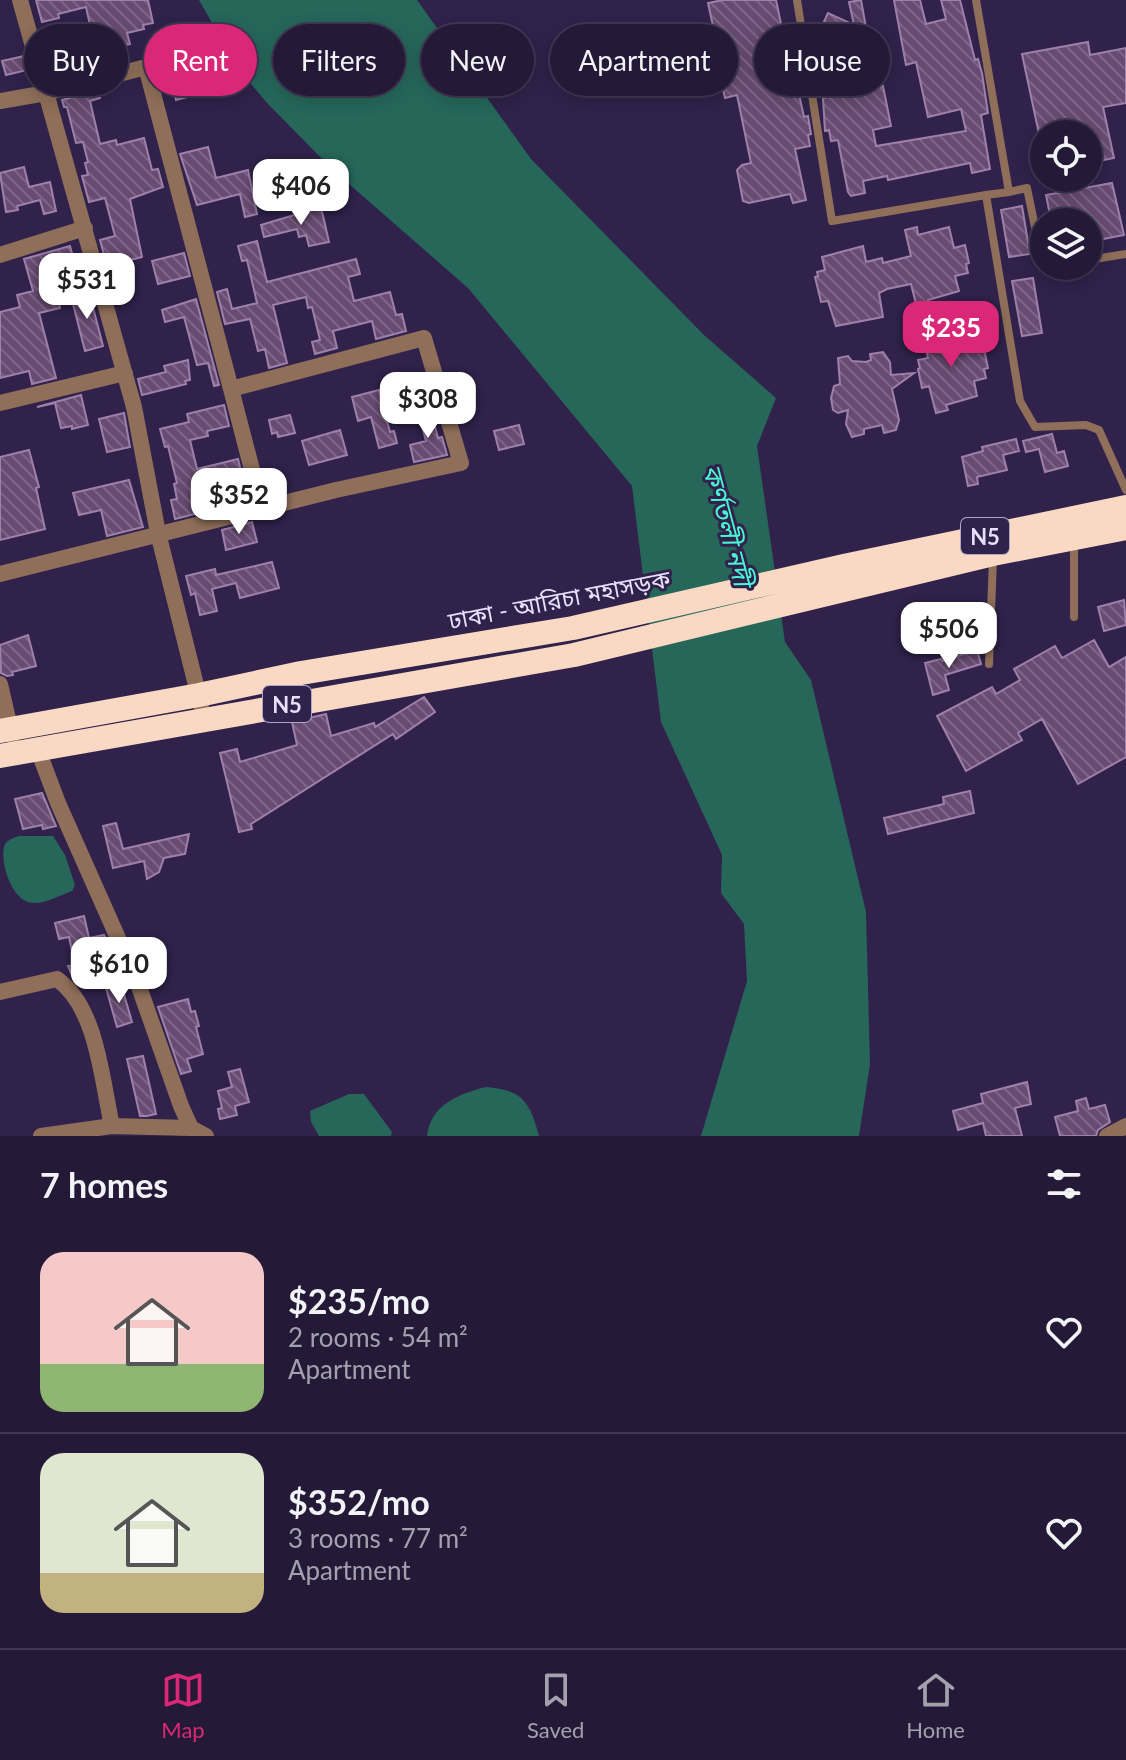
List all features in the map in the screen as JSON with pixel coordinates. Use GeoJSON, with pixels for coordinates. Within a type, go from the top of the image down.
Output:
{"type":"FeatureCollection","features":[{"type":"Feature","properties":{"kind":"highway","name":"ঢাকা - আরিচা মহাসড়ক"},"geometry":{"type":"LineString","coordinates":[[5,730],[201,707],[574,655],[848,577],[1126,507]]}},
{"type":"Feature","properties":{"kind":"highway","name":"N5"},"geometry":{"type":"LineString","coordinates":[[848,577],[993,554],[1126,528]]}},
{"type":"Feature","properties":{"kind":"highway","name":"ঢাকা - আরিচা মহাসড়ক"},"geometry":{"type":"LineString","coordinates":[[18,753],[201,707],[301,673],[573,628],[848,577]]}},
{"type":"Feature","properties":{"kind":"street"},"geometry":{"type":"LineString","coordinates":[[20,0],[27,24]]}},
{"type":"Feature","properties":{"kind":"street"},"geometry":{"type":"LineString","coordinates":[[128,72],[146,67],[262,508]]}},
{"type":"Feature","properties":{"kind":"street"},"geometry":{"type":"LineString","coordinates":[[0,101],[29,96]]}},
{"type":"Feature","properties":{"kind":"street"},"geometry":{"type":"LineString","coordinates":[[47,96],[125,373],[158,533],[201,707]]}},
{"type":"Feature","properties":{"kind":"street"},"geometry":{"type":"LineString","coordinates":[[0,255],[85,228]]}},
{"type":"Feature","properties":{"kind":"street"},"geometry":{"type":"LineString","coordinates":[[0,574],[158,533],[461,463],[424,338],[231,389]]}},
{"type":"Feature","properties":{"kind":"street"},"geometry":{"type":"LineString","coordinates":[[0,403],[125,373]]}},
{"type":"Feature","properties":{"kind":"street"},"geometry":{"type":"LineString","coordinates":[[0,684],[5,730],[18,753],[58,803],[137,981],[198,1132],[112,1126],[41,1136]]}},
{"type":"Feature","properties":{"kind":"street"},"geometry":{"type":"LineString","coordinates":[[0,992],[57,979],[71,988],[81,1004],[94,1042],[112,1126]]}},
{"type":"Feature","properties":{"kind":"street"},"geometry":{"type":"LineString","coordinates":[[1107,1136],[1126,1126]]}},
{"type":"Feature","properties":{"kind":"lane"},"geometry":{"type":"LineString","coordinates":[[797,0],[832,221],[1027,188],[1031,208]]}},
{"type":"Feature","properties":{"kind":"lane"},"geometry":{"type":"LineString","coordinates":[[976,0],[1009,192]]}},
{"type":"Feature","properties":{"kind":"lane"},"geometry":{"type":"LineString","coordinates":[[986,195],[1020,401],[1035,427],[1086,425],[1099,430],[1126,490]]}},
{"type":"Feature","properties":{"kind":"lane"},"geometry":{"type":"LineString","coordinates":[[1102,258],[1126,254]]}},
{"type":"Feature","properties":{"kind":"lane"},"geometry":{"type":"LineString","coordinates":[[1074,538],[1074,617]]}},
{"type":"Feature","properties":{"kind":"lane"},"geometry":{"type":"LineString","coordinates":[[989,664],[993,554]]}},
{"type":"Feature","properties":{"kind":"water","name":"কর্ণতলী নদী"},"geometry":{"type":"Polygon","coordinates":[[[199,0],[417,0],[434,24],[421,24],[421,96],[486,96],[531,159],[704,335],[776,398],[757,446],[785,642],[811,680],[866,912],[870,1064],[859,1136],[701,1136],[747,981],[744,924],[721,893],[722,855],[661,722],[632,486],[468,288],[333,170],[257,91],[257,24],[213,24],[199,0]]]}},
{"type":"Feature","properties":{"kind":"water"},"geometry":{"type":"Polygon","coordinates":[[[19,836],[53,836],[65,855],[75,885],[72,891],[35,903],[27,902],[14,891],[6,873],[3,854],[6,843],[19,836]]]}},
{"type":"Feature","properties":{"kind":"water"},"geometry":{"type":"Polygon","coordinates":[[[486,1087],[508,1091],[523,1100],[532,1114],[539,1136],[427,1136],[440,1108],[457,1097],[486,1087]]]}},
{"type":"Feature","properties":{"kind":"water"},"geometry":{"type":"Polygon","coordinates":[[[349,1094],[364,1094],[392,1132],[391,1136],[319,1136],[311,1122],[310,1111],[349,1094]]]}},
{"type":"Feature","properties":{"kind":"building"},"geometry":{"type":"Polygon","coordinates":[[[36,0],[148,0],[153,23],[128,33],[128,24],[90,24],[86,7],[58,14],[59,18],[42,22],[36,0]]]}},
{"type":"Feature","properties":{"kind":"building"},"geometry":{"type":"Polygon","coordinates":[[[776,0],[781,24],[754,24],[754,96],[799,96],[811,134],[808,135],[810,146],[795,149],[806,200],[793,203],[790,194],[749,203],[743,201],[737,170],[751,163],[737,96],[738,24],[713,24],[708,3],[776,0]]]}},
{"type":"Feature","properties":{"kind":"building"},"geometry":{"type":"Polygon","coordinates":[[[861,0],[865,24],[854,24],[849,2],[861,0]]]}},
{"type":"Feature","properties":{"kind":"building"},"geometry":{"type":"Polygon","coordinates":[[[894,0],[920,0],[926,24],[946,19],[941,0],[960,0],[975,60],[978,59],[982,73],[988,113],[981,115],[990,169],[972,173],[970,163],[888,180],[887,176],[863,181],[865,193],[851,196],[838,140],[831,141],[829,130],[825,131],[823,98],[885,96],[891,126],[873,130],[876,146],[966,131],[961,109],[928,117],[916,62],[906,65],[894,0]]]}},
{"type":"Feature","properties":{"kind":"building"},"geometry":{"type":"Polygon","coordinates":[[[828,13],[852,24],[823,24],[828,13]]]}},
{"type":"Feature","properties":{"kind":"building"},"geometry":{"type":"Polygon","coordinates":[[[1088,42],[1090,55],[1126,48],[1126,103],[1103,107],[1114,158],[1102,160],[1102,120],[1036,120],[1022,54],[1088,42]]]}},
{"type":"Feature","properties":{"kind":"building"},"geometry":{"type":"Polygon","coordinates":[[[24,56],[24,71],[6,75],[2,61],[24,56]]]}},
{"type":"Feature","properties":{"kind":"building"},"geometry":{"type":"Polygon","coordinates":[[[99,96],[90,101],[100,144],[116,140],[117,145],[144,138],[152,170],[158,169],[163,187],[130,199],[142,257],[107,266],[100,240],[115,236],[105,198],[89,202],[82,176],[88,175],[83,142],[76,143],[67,107],[64,107],[62,100],[99,96]]]}},
{"type":"Feature","properties":{"kind":"building"},"geometry":{"type":"Polygon","coordinates":[[[208,147],[216,178],[248,170],[257,214],[245,217],[240,194],[197,205],[180,154],[208,147]]]}},
{"type":"Feature","properties":{"kind":"building"},"geometry":{"type":"Polygon","coordinates":[[[24,167],[29,187],[50,182],[56,211],[44,214],[40,200],[6,212],[0,173],[24,167]]]}},
{"type":"Feature","properties":{"kind":"building"},"geometry":{"type":"Polygon","coordinates":[[[1112,183],[1124,235],[1102,239],[1102,208],[1049,208],[1046,195],[1102,192],[1102,185],[1112,183]]]}},
{"type":"Feature","properties":{"kind":"building"},"geometry":{"type":"Polygon","coordinates":[[[1022,206],[1030,254],[1009,257],[1001,210],[1022,206]]]}},
{"type":"Feature","properties":{"kind":"building"},"geometry":{"type":"Polygon","coordinates":[[[321,207],[329,242],[309,246],[306,235],[299,237],[297,229],[264,237],[261,225],[321,207]]]}},
{"type":"Feature","properties":{"kind":"building"},"geometry":{"type":"Polygon","coordinates":[[[917,227],[918,235],[949,227],[954,248],[965,245],[968,273],[955,276],[959,291],[928,300],[929,306],[917,308],[911,284],[887,289],[879,293],[883,317],[836,326],[828,301],[821,302],[815,277],[818,276],[817,272],[825,270],[822,257],[863,246],[866,262],[882,258],[883,263],[911,256],[905,230],[917,227]]]}},
{"type":"Feature","properties":{"kind":"building"},"geometry":{"type":"Polygon","coordinates":[[[257,241],[267,282],[356,259],[360,274],[348,277],[354,301],[390,292],[396,315],[402,314],[406,331],[376,339],[372,321],[333,331],[337,348],[315,354],[312,342],[320,340],[312,307],[308,308],[306,297],[273,305],[287,363],[269,368],[265,349],[258,351],[250,319],[225,324],[217,292],[227,289],[232,309],[257,303],[247,260],[242,261],[238,246],[257,241]]]}},
{"type":"Feature","properties":{"kind":"building"},"geometry":{"type":"Polygon","coordinates":[[[70,246],[75,264],[51,271],[60,308],[39,313],[56,378],[32,384],[29,371],[0,378],[0,312],[20,307],[17,295],[33,291],[24,259],[70,246]]]}},
{"type":"Feature","properties":{"kind":"building"},"geometry":{"type":"Polygon","coordinates":[[[184,253],[190,276],[158,284],[152,261],[184,253]]]}},
{"type":"Feature","properties":{"kind":"building"},"geometry":{"type":"Polygon","coordinates":[[[1033,280],[1042,333],[1022,336],[1012,281],[1033,280]]]}},
{"type":"Feature","properties":{"kind":"building"},"geometry":{"type":"Polygon","coordinates":[[[89,292],[103,346],[85,351],[71,296],[89,292]]]}},
{"type":"Feature","properties":{"kind":"building"},"geometry":{"type":"Polygon","coordinates":[[[196,299],[219,385],[214,386],[208,363],[197,365],[184,317],[165,322],[162,310],[196,299]]]}},
{"type":"Feature","properties":{"kind":"building"},"geometry":{"type":"Polygon","coordinates":[[[935,332],[937,340],[968,332],[973,352],[984,349],[988,368],[984,369],[986,378],[974,381],[977,396],[946,405],[948,410],[936,413],[929,386],[922,388],[918,369],[918,360],[928,358],[923,335],[935,332]]]}},
{"type":"Feature","properties":{"kind":"building"},"geometry":{"type":"Polygon","coordinates":[[[883,352],[890,362],[891,375],[914,373],[892,389],[899,420],[896,430],[884,433],[882,425],[864,429],[864,434],[852,437],[846,424],[848,410],[838,413],[833,410],[831,398],[834,386],[840,384],[838,358],[848,356],[852,361],[866,362],[871,360],[870,354],[883,352]]]}},
{"type":"Feature","properties":{"kind":"building"},"geometry":{"type":"Polygon","coordinates":[[[188,360],[190,380],[185,381],[186,384],[142,395],[138,379],[166,372],[164,366],[188,360]]]}},
{"type":"Feature","properties":{"kind":"building"},"geometry":{"type":"Polygon","coordinates":[[[379,390],[390,432],[394,431],[397,443],[379,448],[371,417],[358,421],[352,397],[379,390]]]}},
{"type":"Feature","properties":{"kind":"building"},"geometry":{"type":"Polygon","coordinates":[[[81,395],[88,425],[61,428],[55,403],[37,407],[81,395]]]}},
{"type":"Feature","properties":{"kind":"building"},"geometry":{"type":"Polygon","coordinates":[[[224,405],[229,426],[207,431],[208,436],[190,440],[197,469],[238,459],[244,484],[238,486],[242,502],[175,519],[171,500],[177,499],[174,484],[177,483],[168,446],[165,447],[160,429],[189,422],[187,414],[224,405]]]}},
{"type":"Feature","properties":{"kind":"building"},"geometry":{"type":"Polygon","coordinates":[[[430,408],[438,438],[442,437],[447,455],[414,462],[410,445],[426,441],[418,411],[430,408]]]}},
{"type":"Feature","properties":{"kind":"building"},"geometry":{"type":"Polygon","coordinates":[[[124,413],[130,447],[107,452],[99,419],[124,413]]]}},
{"type":"Feature","properties":{"kind":"building"},"geometry":{"type":"Polygon","coordinates":[[[290,415],[295,433],[278,437],[277,432],[272,434],[269,420],[290,415]]]}},
{"type":"Feature","properties":{"kind":"building"},"geometry":{"type":"Polygon","coordinates":[[[519,425],[524,444],[499,450],[494,431],[519,425]]]}},
{"type":"Feature","properties":{"kind":"building"},"geometry":{"type":"Polygon","coordinates":[[[340,430],[347,455],[309,465],[302,441],[340,430]]]}},
{"type":"Feature","properties":{"kind":"building"},"geometry":{"type":"Polygon","coordinates":[[[1052,434],[1057,453],[1064,451],[1068,466],[1045,472],[1039,449],[1026,452],[1023,441],[1052,434]]]}},
{"type":"Feature","properties":{"kind":"building"},"geometry":{"type":"Polygon","coordinates":[[[1016,439],[1019,451],[1003,455],[1007,470],[977,477],[978,484],[968,486],[962,457],[983,451],[982,447],[1016,439]]]}},
{"type":"Feature","properties":{"kind":"building"},"geometry":{"type":"Polygon","coordinates":[[[29,450],[39,487],[36,488],[45,529],[0,540],[0,457],[29,450]]]}},
{"type":"Feature","properties":{"kind":"building"},"geometry":{"type":"Polygon","coordinates":[[[129,480],[143,527],[107,536],[101,510],[79,515],[73,493],[129,480]]]}},
{"type":"Feature","properties":{"kind":"building"},"geometry":{"type":"Polygon","coordinates":[[[252,522],[257,542],[226,550],[222,530],[252,522]]]}},
{"type":"Feature","properties":{"kind":"building"},"geometry":{"type":"Polygon","coordinates":[[[272,562],[279,588],[240,598],[236,583],[212,589],[217,611],[200,615],[195,593],[191,595],[186,576],[215,569],[216,575],[272,562]]]}},
{"type":"Feature","properties":{"kind":"building"},"geometry":{"type":"Polygon","coordinates":[[[1124,600],[1126,625],[1104,631],[1098,607],[1124,600]]]}},
{"type":"Feature","properties":{"kind":"building"},"geometry":{"type":"Polygon","coordinates":[[[28,635],[36,666],[12,672],[13,675],[1,673],[0,645],[28,635]]]}},
{"type":"Feature","properties":{"kind":"building"},"geometry":{"type":"Polygon","coordinates":[[[1094,640],[1109,667],[1126,657],[1126,757],[1078,784],[1042,719],[1018,733],[1022,740],[966,771],[937,716],[992,687],[996,694],[1020,680],[1014,669],[1055,646],[1062,658],[1094,640]]]}},
{"type":"Feature","properties":{"kind":"building"},"geometry":{"type":"Polygon","coordinates":[[[977,650],[981,664],[945,675],[949,690],[933,695],[925,663],[977,650]]]}},
{"type":"Feature","properties":{"kind":"building"},"geometry":{"type":"Polygon","coordinates":[[[424,697],[435,712],[396,739],[393,734],[251,824],[252,829],[239,832],[220,753],[237,749],[240,762],[297,745],[292,722],[326,714],[331,736],[374,723],[375,727],[424,697]]]}},
{"type":"Feature","properties":{"kind":"building"},"geometry":{"type":"Polygon","coordinates":[[[970,791],[974,813],[888,834],[884,818],[944,804],[943,797],[970,791]]]}},
{"type":"Feature","properties":{"kind":"building"},"geometry":{"type":"Polygon","coordinates":[[[42,793],[56,826],[23,829],[15,799],[42,793]]]}},
{"type":"Feature","properties":{"kind":"building"},"geometry":{"type":"Polygon","coordinates":[[[116,823],[123,849],[189,834],[185,854],[164,858],[159,872],[147,879],[144,861],[113,868],[103,826],[116,823]]]}},
{"type":"Feature","properties":{"kind":"building"},"geometry":{"type":"Polygon","coordinates":[[[84,916],[89,938],[104,935],[111,950],[93,955],[98,974],[74,980],[68,966],[75,965],[69,937],[59,939],[55,923],[84,916]]]}},
{"type":"Feature","properties":{"kind":"building"},"geometry":{"type":"Polygon","coordinates":[[[121,984],[132,1022],[117,1027],[106,988],[121,984]]]}},
{"type":"Feature","properties":{"kind":"building"},"geometry":{"type":"Polygon","coordinates":[[[188,999],[191,1012],[195,1011],[203,1054],[187,1059],[191,1071],[181,1074],[158,1007],[188,999]]]}},
{"type":"Feature","properties":{"kind":"building"},"geometry":{"type":"Polygon","coordinates":[[[143,1056],[156,1114],[147,1116],[140,1116],[127,1059],[143,1056]]]}},
{"type":"Feature","properties":{"kind":"building"},"geometry":{"type":"Polygon","coordinates":[[[240,1069],[249,1102],[235,1106],[237,1115],[220,1119],[218,1109],[222,1108],[218,1091],[232,1087],[228,1072],[240,1069]]]}},
{"type":"Feature","properties":{"kind":"building"},"geometry":{"type":"Polygon","coordinates":[[[1027,1082],[1031,1104],[1015,1108],[1022,1136],[986,1136],[983,1123],[958,1130],[953,1111],[983,1103],[981,1094],[1027,1082]]]}},
{"type":"Feature","properties":{"kind":"building"},"geometry":{"type":"Polygon","coordinates":[[[1086,1098],[1089,1109],[1105,1105],[1110,1122],[1098,1130],[1096,1136],[1060,1136],[1055,1117],[1078,1111],[1076,1101],[1086,1098]]]}}]}
